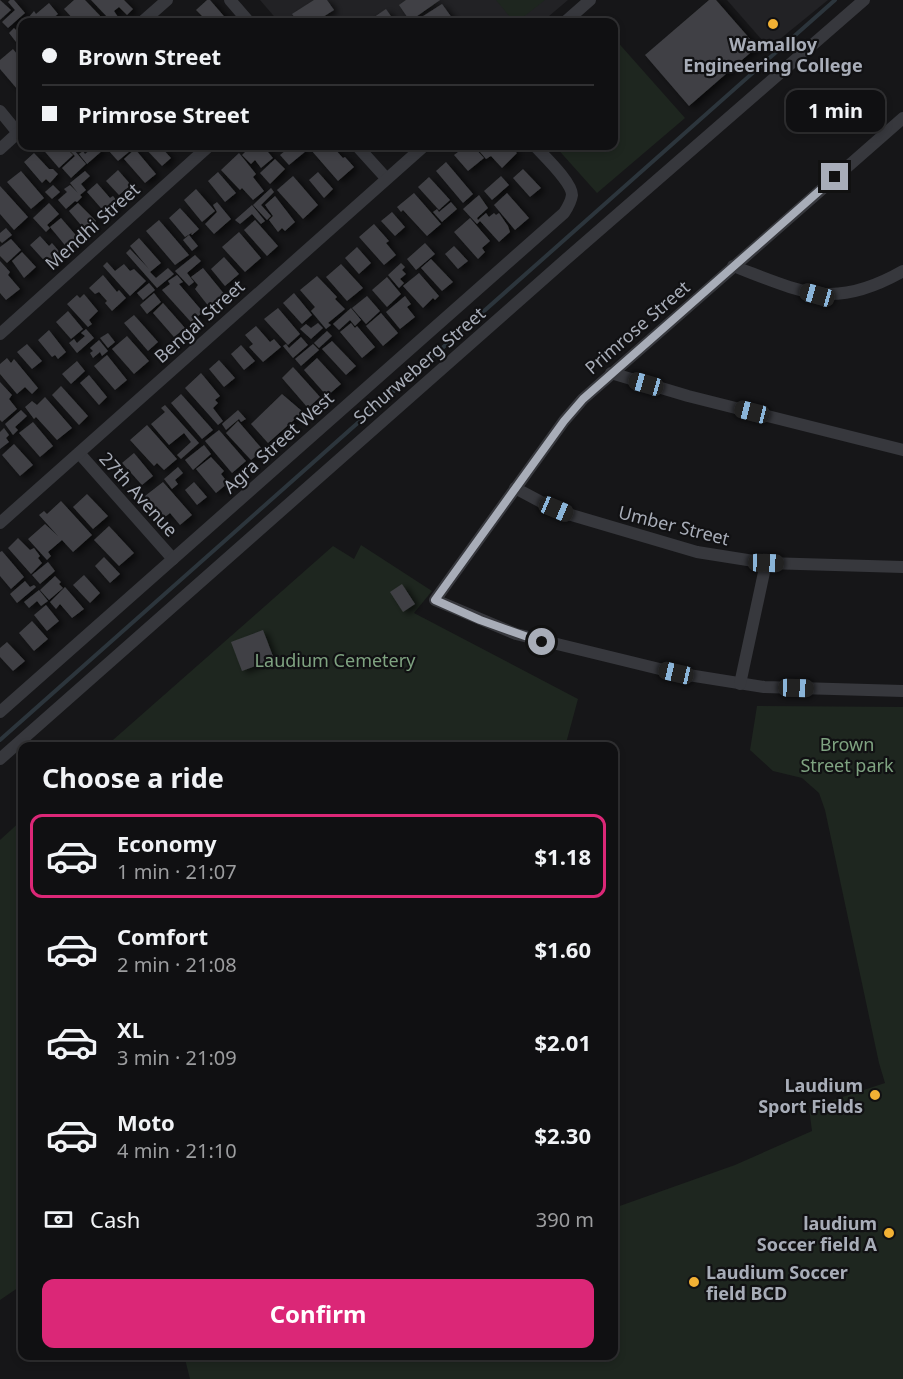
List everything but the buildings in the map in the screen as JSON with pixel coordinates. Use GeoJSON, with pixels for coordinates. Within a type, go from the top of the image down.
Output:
{"type":"FeatureCollection","features":[{"type":"Feature","properties":{"kind":"street"},"geometry":{"type":"LineString","coordinates":[[147,18],[167,0]]}},
{"type":"Feature","properties":{"kind":"street"},"geometry":{"type":"LineString","coordinates":[[230,0],[246,18]]}},
{"type":"Feature","properties":{"kind":"street"},"geometry":{"type":"LineString","coordinates":[[570,18],[590,0]]}},
{"type":"Feature","properties":{"kind":"street","name":"Schurweberg Street"},"geometry":{"type":"LineString","coordinates":[[19,742],[864,0]]}},
{"type":"Feature","properties":{"kind":"street"},"geometry":{"type":"LineString","coordinates":[[0,111],[18,129]]}},
{"type":"Feature","properties":{"kind":"street","name":"Primrose Street"},"geometry":{"type":"LineString","coordinates":[[740,684],[676,673],[542,642],[480,620],[435,600],[564,421],[583,399],[903,118]]}},
{"type":"Feature","properties":{"kind":"street"},"geometry":{"type":"LineString","coordinates":[[0,149],[18,133]]}},
{"type":"Feature","properties":{"kind":"street","name":"Mendhi Street"},"geometry":{"type":"LineString","coordinates":[[0,334],[205,150]]}},
{"type":"Feature","properties":{"kind":"street"},"geometry":{"type":"LineString","coordinates":[[361,150],[386,178]]}},
{"type":"Feature","properties":{"kind":"street","name":"Bengal Street"},"geometry":{"type":"LineString","coordinates":[[0,523],[419,150]]}},
{"type":"Feature","properties":{"kind":"street","name":"Agra Street West"},"geometry":{"type":"LineString","coordinates":[[0,712],[555,221],[570,205],[572,194],[569,185],[538,150]]}},
{"type":"Feature","properties":{"kind":"street"},"geometry":{"type":"LineString","coordinates":[[733,266],[817,295],[855,292],[872,287],[903,271]]}},
{"type":"Feature","properties":{"kind":"street"},"geometry":{"type":"LineString","coordinates":[[612,373],[688,396],[903,450]]}},
{"type":"Feature","properties":{"kind":"street","name":"27th Avenue"},"geometry":{"type":"LineString","coordinates":[[79,453],[173,559]]}},
{"type":"Feature","properties":{"kind":"street","name":"Umber Street"},"geometry":{"type":"LineString","coordinates":[[515,488],[545,504],[596,523],[698,552],[766,563],[903,567]]}},
{"type":"Feature","properties":{"kind":"street"},"geometry":{"type":"LineString","coordinates":[[766,563],[740,684],[764,687],[903,690]]}},
{"type":"Feature","properties":{"kind":"street","name":"Schurweberg Street"},"geometry":{"type":"LineString","coordinates":[[0,759],[18,743]]}},
{"type":"Feature","properties":{"kind":"shaded area"},"geometry":{"type":"Polygon","coordinates":[[[260,0],[568,0],[547,18],[276,18],[260,0]]]}},
{"type":"Feature","properties":{"kind":"shaded area","name":"Wamalloy Engineering College"},"geometry":{"type":"Polygon","coordinates":[[[727,0],[828,0],[769,48],[727,0]]]}},
{"type":"Feature","properties":{"kind":"green space"},"geometry":{"type":"Polygon","coordinates":[[[496,0],[545,0],[522,18],[511,18],[496,0]]]}},
{"type":"Feature","properties":{"kind":"green space"},"geometry":{"type":"Polygon","coordinates":[[[618,43],[685,118],[597,193],[559,150],[618,150],[618,43]]]}},
{"type":"Feature","properties":{"kind":"green space","name":"Laudium Cemetery"},"geometry":{"type":"Polygon","coordinates":[[[361,545],[432,591],[414,613],[578,699],[566,742],[111,742],[333,546],[354,559],[361,545]]]}},
{"type":"Feature","properties":{"kind":"green space","name":"Laudium Sport Fields"},"geometry":{"type":"Polygon","coordinates":[[[757,706],[903,707],[903,1379],[190,1379],[185,1360],[618,1360],[618,1207],[735,1165],[812,1131],[809,1108],[885,1083],[825,810],[819,793],[802,778],[773,771],[750,750],[757,706]]]}},
{"type":"Feature","properties":{"kind":"green space"},"geometry":{"type":"Polygon","coordinates":[[[18,824],[18,1288],[0,1300],[0,840],[18,824]]]}},
{"type":"Feature","properties":{"kind":"waterway"},"geometry":{"type":"LineString","coordinates":[[0,740],[835,0]]}},
{"type":"Feature","properties":{"kind":"place","name":"Wamalloy Engineering College"},"geometry":{"type":"Point","coordinates":[773,24]}},
{"type":"Feature","properties":{"kind":"place","name":"Laudium Sport Fields"},"geometry":{"type":"Point","coordinates":[875,1095]}},
{"type":"Feature","properties":{"kind":"place","name":"laudium Soccer field A"},"geometry":{"type":"Point","coordinates":[889,1233]}},
{"type":"Feature","properties":{"kind":"place","name":"Laudium Soccer field BCD"},"geometry":{"type":"Point","coordinates":[694,1282]}},
{"type":"Feature","properties":{"kind":"route"},"geometry":{"type":"LineString","coordinates":[[542,642],[480,620],[435,600],[564,421],[583,399],[835,177]]}},
{"type":"Feature","properties":{"kind":"park label","name":"Brown Street park"},"geometry":{"type":"Point","coordinates":[847,754]}}]}
